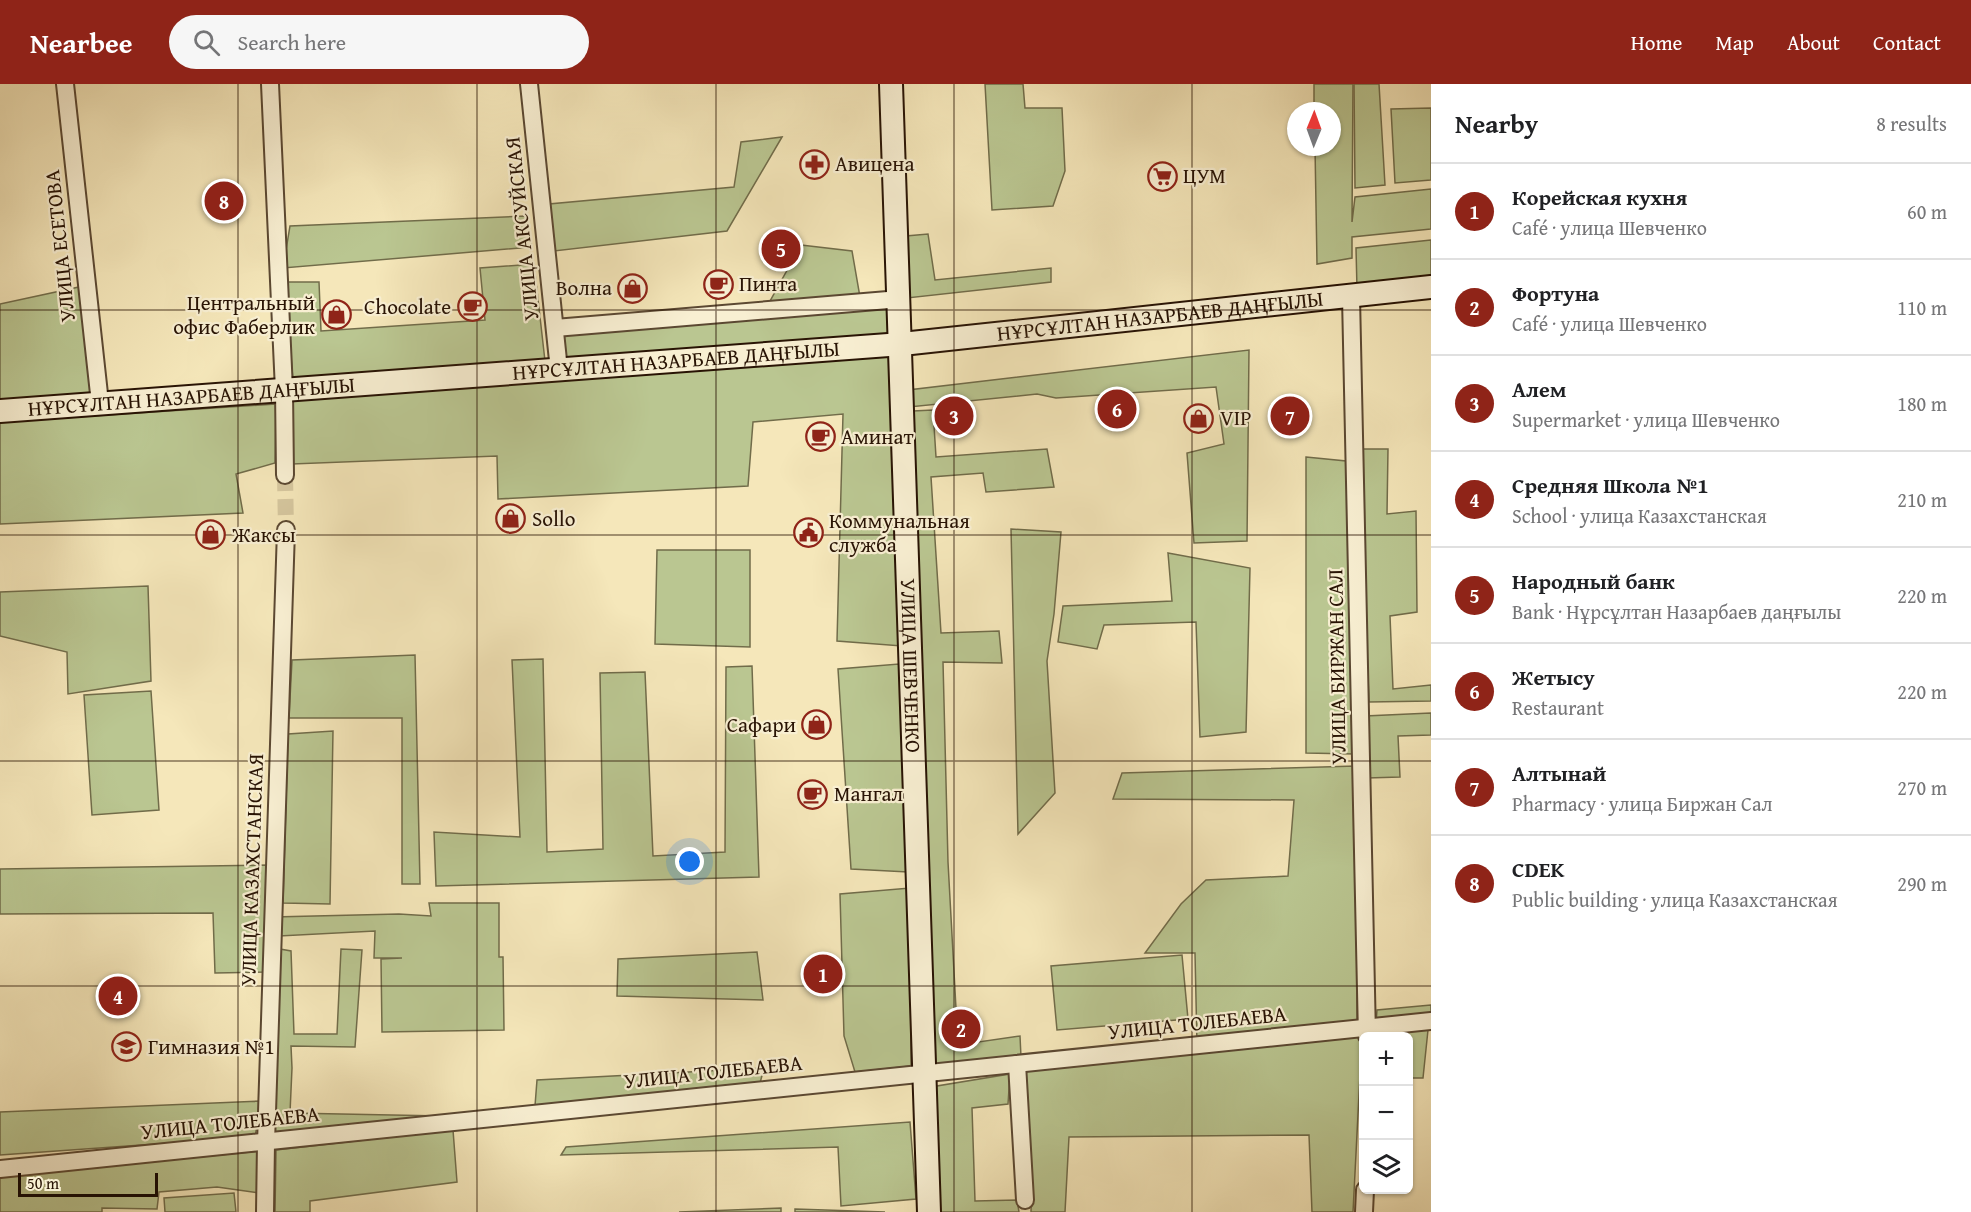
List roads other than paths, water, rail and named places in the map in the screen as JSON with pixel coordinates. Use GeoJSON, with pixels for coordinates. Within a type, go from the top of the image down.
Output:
{"type":"FeatureCollection","features":[{"type":"Feature","properties":{"kind":"main road","name":"УЛИЦА ШЕВЧЕНКО"},"geometry":{"type":"LineString","coordinates":[[891,84],[902,344],[929,1212]]}},
{"type":"Feature","properties":{"kind":"main road","name":"НҰРСҰЛТАН НАЗАРБАЕВ ДАҢҒЫЛЫ"},"geometry":{"type":"LineString","coordinates":[[0,411],[902,344],[1431,287]]}},
{"type":"Feature","properties":{"kind":"street","name":"УЛИЦА ЕСЕТОВА"},"geometry":{"type":"LineString","coordinates":[[65,84],[100,403]]}},
{"type":"Feature","properties":{"kind":"street"},"geometry":{"type":"LineString","coordinates":[[270,84],[284,390],[285,475]]}},
{"type":"Feature","properties":{"kind":"street","name":"УЛИЦА АКСУЙСКАЯ"},"geometry":{"type":"LineString","coordinates":[[530,84],[559,370]]}},
{"type":"Feature","properties":{"kind":"street","name":"УЛИЦА БИРЖАН САЛ"},"geometry":{"type":"LineString","coordinates":[[1351,297],[1367,1032]]}},
{"type":"Feature","properties":{"kind":"street"},"geometry":{"type":"LineString","coordinates":[[555,328],[900,298]]}},
{"type":"Feature","properties":{"kind":"street","name":"УЛИЦА КАЗАХСТАНСКАЯ"},"geometry":{"type":"LineString","coordinates":[[265,1212],[286,530]]}},
{"type":"Feature","properties":{"kind":"street","name":"УЛИЦА ТОЛЕБАЕВА"},"geometry":{"type":"LineString","coordinates":[[1367,1032],[1431,1021]]}},
{"type":"Feature","properties":{"kind":"street","name":"УЛИЦА ТОЛЕБАЕВА"},"geometry":{"type":"LineString","coordinates":[[0,1169],[1017,1064],[1359,1033]]}},
{"type":"Feature","properties":{"kind":"street"},"geometry":{"type":"LineString","coordinates":[[1017,1064],[1025,1200]]}},
{"type":"Feature","properties":{"kind":"street"},"geometry":{"type":"LineString","coordinates":[[1364,1212],[1365,1194]]}},
{"type":"Feature","properties":{"kind":"tunnel"},"geometry":{"type":"LineString","coordinates":[[285,475],[286,530]]}},
{"type":"Feature","properties":{"kind":"place","name":"Авицена"},"geometry":{"type":"Point","coordinates":[814,164]}},
{"type":"Feature","properties":{"kind":"place","name":"ЦУМ"},"geometry":{"type":"Point","coordinates":[1162,176]}},
{"type":"Feature","properties":{"kind":"place","name":"CDEK"},"geometry":{"type":"Point","coordinates":[224,201]}},
{"type":"Feature","properties":{"kind":"place","name":"Народный банк"},"geometry":{"type":"Point","coordinates":[781,249]}},
{"type":"Feature","properties":{"kind":"place","name":"Пинта"},"geometry":{"type":"Point","coordinates":[718,284]}},
{"type":"Feature","properties":{"kind":"place","name":"Волна"},"geometry":{"type":"Point","coordinates":[633,288]}},
{"type":"Feature","properties":{"kind":"place","name":"Chocolate"},"geometry":{"type":"Point","coordinates":[472,307]}},
{"type":"Feature","properties":{"kind":"place","name":"Центральный офис Фаберлик"},"geometry":{"type":"Point","coordinates":[336,315]}},
{"type":"Feature","properties":{"kind":"place","name":"Жетысу"},"geometry":{"type":"Point","coordinates":[1117,409]}},
{"type":"Feature","properties":{"kind":"place","name":"Алем"},"geometry":{"type":"Point","coordinates":[954,416]}},
{"type":"Feature","properties":{"kind":"place","name":"Алтынай"},"geometry":{"type":"Point","coordinates":[1290,416]}},
{"type":"Feature","properties":{"kind":"place","name":"VIP"},"geometry":{"type":"Point","coordinates":[1199,418]}},
{"type":"Feature","properties":{"kind":"place","name":"Аминат"},"geometry":{"type":"Point","coordinates":[820,437]}},
{"type":"Feature","properties":{"kind":"place","name":"Sollo"},"geometry":{"type":"Point","coordinates":[511,519]}},
{"type":"Feature","properties":{"kind":"place","name":"Коммунальная служба"},"geometry":{"type":"Point","coordinates":[808,533]}},
{"type":"Feature","properties":{"kind":"place","name":"Жаксы"},"geometry":{"type":"Point","coordinates":[211,535]}},
{"type":"Feature","properties":{"kind":"place","name":"Сафари"},"geometry":{"type":"Point","coordinates":[817,725]}},
{"type":"Feature","properties":{"kind":"place","name":"Мангал"},"geometry":{"type":"Point","coordinates":[813,794]}},
{"type":"Feature","properties":{"kind":"place","name":"Корейская кухня"},"geometry":{"type":"Point","coordinates":[823,974]}},
{"type":"Feature","properties":{"kind":"place","name":"Средняя Школа №1"},"geometry":{"type":"Point","coordinates":[118,996]}},
{"type":"Feature","properties":{"kind":"place","name":"Фортуна"},"geometry":{"type":"Point","coordinates":[961,1029]}},
{"type":"Feature","properties":{"kind":"place","name":"Гимназия №1"},"geometry":{"type":"Point","coordinates":[127,1047]}}]}
